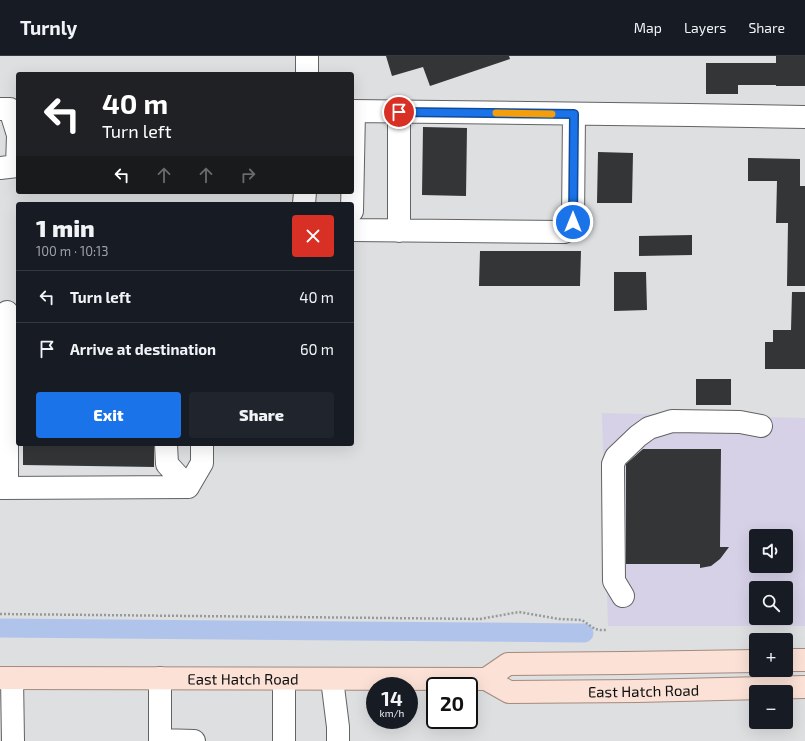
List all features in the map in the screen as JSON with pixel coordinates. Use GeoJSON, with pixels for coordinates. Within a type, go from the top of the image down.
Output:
{"type":"FeatureCollection","features":[{"type":"Feature","properties":{"kind":"main road"},"geometry":{"type":"LineString","coordinates":[[793,660],[805,660]]}},
{"type":"Feature","properties":{"kind":"main road","name":"East Hatch Road"},"geometry":{"type":"LineString","coordinates":[[486,679],[508,664],[749,661]]}},
{"type":"Feature","properties":{"kind":"main road","name":"East Hatch Road"},"geometry":{"type":"LineString","coordinates":[[6,678],[486,679],[509,692],[805,687]]}},
{"type":"Feature","properties":{"kind":"lane"},"geometry":{"type":"LineString","coordinates":[[307,56],[307,72]]}},
{"type":"Feature","properties":{"kind":"lane"},"geometry":{"type":"LineString","coordinates":[[0,109],[10,109],[16,129]]}},
{"type":"Feature","properties":{"kind":"lane"},"geometry":{"type":"LineString","coordinates":[[354,111],[805,117]]}},
{"type":"Feature","properties":{"kind":"lane"},"geometry":{"type":"LineString","coordinates":[[399,112],[399,231]]}},
{"type":"Feature","properties":{"kind":"lane"},"geometry":{"type":"LineString","coordinates":[[354,230],[564,232],[569,230],[573,222],[574,114]]}},
{"type":"Feature","properties":{"kind":"lane"},"geometry":{"type":"LineString","coordinates":[[0,168],[16,166]]}},
{"type":"Feature","properties":{"kind":"lane"},"geometry":{"type":"LineString","coordinates":[[8,312],[4,488],[188,487]]}},
{"type":"Feature","properties":{"kind":"lane"},"geometry":{"type":"LineString","coordinates":[[623,596],[614,581],[613,464],[616,457],[638,436],[649,428],[672,421],[740,422],[761,426]]}},
{"type":"Feature","properties":{"kind":"lane"},"geometry":{"type":"LineString","coordinates":[[166,446],[167,464],[188,487]]}},
{"type":"Feature","properties":{"kind":"lane"},"geometry":{"type":"LineString","coordinates":[[188,487],[202,463],[202,446]]}},
{"type":"Feature","properties":{"kind":"lane"},"geometry":{"type":"LineString","coordinates":[[6,678],[13,741]]}},
{"type":"Feature","properties":{"kind":"lane"},"geometry":{"type":"LineString","coordinates":[[160,678],[160,741],[194,741]]}},
{"type":"Feature","properties":{"kind":"lane"},"geometry":{"type":"LineString","coordinates":[[284,679],[284,741]]}},
{"type":"Feature","properties":{"kind":"lane"},"geometry":{"type":"LineString","coordinates":[[327,741],[332,679]]}},
{"type":"Feature","properties":{"kind":"lane"},"geometry":{"type":"LineString","coordinates":[[332,679],[338,727],[338,741]]}},
{"type":"Feature","properties":{"kind":"path"},"geometry":{"type":"LineString","coordinates":[[0,614],[480,619],[519,612],[559,620],[582,620],[595,629],[607,630]]}},
{"type":"Feature","properties":{"kind":"shaded area"},"geometry":{"type":"Polygon","coordinates":[[[602,413],[805,418],[805,626],[608,626],[602,413]]]}},
{"type":"Feature","properties":{"kind":"building"},"geometry":{"type":"Polygon","coordinates":[[[386,56],[509,56],[510,59],[430,86],[423,67],[392,76],[386,56]]]}},
{"type":"Feature","properties":{"kind":"building"},"geometry":{"type":"Polygon","coordinates":[[[776,56],[805,56],[805,86],[738,85],[738,94],[706,94],[706,63],[776,63],[776,56]]]}},
{"type":"Feature","properties":{"kind":"building"},"geometry":{"type":"Polygon","coordinates":[[[423,127],[467,128],[466,196],[422,195],[423,127]]]}},
{"type":"Feature","properties":{"kind":"building"},"geometry":{"type":"Polygon","coordinates":[[[598,152],[633,153],[632,203],[597,203],[598,152]]]}},
{"type":"Feature","properties":{"kind":"building"},"geometry":{"type":"Polygon","coordinates":[[[748,158],[800,159],[800,186],[805,186],[805,286],[787,286],[788,223],[776,223],[777,181],[748,181],[748,158]]]}},
{"type":"Feature","properties":{"kind":"building"},"geometry":{"type":"Polygon","coordinates":[[[692,235],[692,255],[639,256],[639,236],[692,235]]]}},
{"type":"Feature","properties":{"kind":"building"},"geometry":{"type":"Polygon","coordinates":[[[480,251],[581,251],[580,286],[479,286],[480,251]]]}},
{"type":"Feature","properties":{"kind":"building"},"geometry":{"type":"Polygon","coordinates":[[[614,272],[646,272],[647,310],[614,311],[614,272]]]}},
{"type":"Feature","properties":{"kind":"building"},"geometry":{"type":"Polygon","coordinates":[[[792,292],[805,292],[805,369],[765,369],[765,342],[773,342],[773,330],[791,330],[792,292]]]}},
{"type":"Feature","properties":{"kind":"building"},"geometry":{"type":"Polygon","coordinates":[[[696,379],[731,379],[731,405],[696,405],[696,379]]]}},
{"type":"Feature","properties":{"kind":"building"},"geometry":{"type":"Polygon","coordinates":[[[23,446],[154,446],[154,467],[23,465],[23,446]]]}},
{"type":"Feature","properties":{"kind":"building"},"geometry":{"type":"Polygon","coordinates":[[[643,449],[721,449],[720,547],[729,547],[720,559],[711,566],[700,568],[700,564],[626,564],[626,464],[643,449]]]}},
{"type":"Feature","properties":{"kind":"waterway"},"geometry":{"type":"LineString","coordinates":[[0,628],[584,633]]}},
{"type":"Feature","properties":{"kind":"slow traffic"},"geometry":{"type":"LineString","coordinates":[[496,113],[552,114]]}},
{"type":"Feature","properties":{"kind":"route"},"geometry":{"type":"LineString","coordinates":[[399,112],[574,114],[573,222]]}}]}
